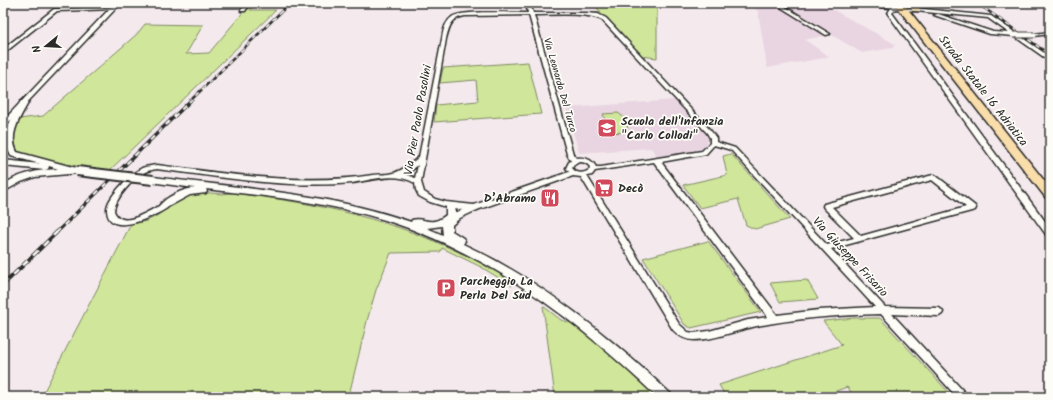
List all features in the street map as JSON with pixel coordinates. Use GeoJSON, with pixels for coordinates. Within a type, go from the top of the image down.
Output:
{"type":"FeatureCollection","features":[{"type":"Feature","properties":{"kind":"highway","name":"Strada Statale 16 Adriatica"},"geometry":{"type":"LineString","coordinates":[[905,7],[1050,184]]}},
{"type":"Feature","properties":{"kind":"highway","name":"Strada Statale 16 Adriatica"},"geometry":{"type":"LineString","coordinates":[[905,7],[1050,195]]}},
{"type":"Feature","properties":{"kind":"main road"},"geometry":{"type":"LineString","coordinates":[[24,103],[12,128],[9,139],[10,149],[14,154],[77,171]]}},
{"type":"Feature","properties":{"kind":"main road"},"geometry":{"type":"LineString","coordinates":[[3,159],[22,164]]}},
{"type":"Feature","properties":{"kind":"main road"},"geometry":{"type":"LineString","coordinates":[[3,163],[22,164],[235,190],[325,203],[387,218],[468,250],[531,285],[567,310],[609,344],[666,397]]}},
{"type":"Feature","properties":{"kind":"main road"},"geometry":{"type":"LineString","coordinates":[[3,189],[19,178],[33,174],[77,171]]}},
{"type":"Feature","properties":{"kind":"main road"},"geometry":{"type":"LineString","coordinates":[[155,180],[164,186],[172,187],[174,189],[164,206]]}},
{"type":"Feature","properties":{"kind":"main road"},"geometry":{"type":"LineString","coordinates":[[164,206],[182,194],[191,191],[220,192],[235,190]]}},
{"type":"Feature","properties":{"kind":"main road"},"geometry":{"type":"LineString","coordinates":[[387,218],[403,218],[421,224],[434,226],[446,221],[450,216],[451,206]]}},
{"type":"Feature","properties":{"kind":"main road"},"geometry":{"type":"LineString","coordinates":[[468,250],[463,242],[451,236],[446,229],[447,224],[451,220],[474,208]]}},
{"type":"Feature","properties":{"kind":"street"},"geometry":{"type":"LineString","coordinates":[[3,125],[118,3]]}},
{"type":"Feature","properties":{"kind":"street"},"geometry":{"type":"LineString","coordinates":[[243,10],[248,3]]}},
{"type":"Feature","properties":{"kind":"street","name":"Via Leonardo Del Turco"},"geometry":{"type":"LineString","coordinates":[[528,3],[570,154],[574,161]]}},
{"type":"Feature","properties":{"kind":"street"},"geometry":{"type":"LineString","coordinates":[[776,3],[828,34]]}},
{"type":"Feature","properties":{"kind":"street"},"geometry":{"type":"LineString","coordinates":[[853,3],[886,4],[989,16],[1050,59]]}},
{"type":"Feature","properties":{"kind":"street"},"geometry":{"type":"LineString","coordinates":[[1050,33],[1013,36],[992,33],[947,18],[905,7],[890,13],[1050,234]]}},
{"type":"Feature","properties":{"kind":"street"},"geometry":{"type":"LineString","coordinates":[[3,52],[56,10],[113,8]]}},
{"type":"Feature","properties":{"kind":"street","name":"Via Pier Paolo Pasolini"},"geometry":{"type":"LineString","coordinates":[[531,14],[468,14],[456,16],[449,21],[444,39],[418,182],[419,190],[424,196],[451,206],[474,208],[574,173]]}},
{"type":"Feature","properties":{"kind":"street"},"geometry":{"type":"LineString","coordinates":[[531,14],[586,14],[602,18],[713,138],[713,144],[704,153],[593,169],[590,173],[583,175],[574,173],[569,168],[570,164],[574,161],[581,160],[588,161],[592,165],[593,169]]}},
{"type":"Feature","properties":{"kind":"street","name":"Via Giuseppe Frisario"},"geometry":{"type":"LineString","coordinates":[[713,144],[733,149],[964,397]]}},
{"type":"Feature","properties":{"kind":"street"},"geometry":{"type":"LineString","coordinates":[[392,175],[410,168],[423,157]]}},
{"type":"Feature","properties":{"kind":"street"},"geometry":{"type":"LineString","coordinates":[[656,160],[775,319]]}},
{"type":"Feature","properties":{"kind":"street"},"geometry":{"type":"LineString","coordinates":[[164,206],[144,218],[126,221],[118,220],[113,217],[110,211],[111,204],[115,198],[136,175],[150,168],[157,167],[239,178],[288,181],[346,181],[392,175],[411,176],[418,182]]}},
{"type":"Feature","properties":{"kind":"street"},"geometry":{"type":"LineString","coordinates":[[583,175],[680,332],[687,336],[696,337],[775,319],[837,311],[883,310],[939,312]]}},
{"type":"Feature","properties":{"kind":"street"},"geometry":{"type":"LineString","coordinates":[[826,248],[868,237],[972,208],[933,177],[827,206],[860,239]]}},
{"type":"Feature","properties":{"kind":"shaded area"},"geometry":{"type":"Polygon","coordinates":[[[746,3],[775,3],[827,35],[805,40],[830,57],[767,68],[758,11],[746,3]]]}},
{"type":"Feature","properties":{"kind":"shaded area"},"geometry":{"type":"Polygon","coordinates":[[[778,3],[821,3],[895,44],[893,48],[862,53],[778,3]]]}},
{"type":"Feature","properties":{"kind":"shaded area"},"geometry":{"type":"Polygon","coordinates":[[[674,100],[708,138],[707,144],[703,149],[696,152],[658,157],[651,148],[579,153],[566,108],[674,100]]]}},
{"type":"Feature","properties":{"kind":"green space"},"geometry":{"type":"Polygon","coordinates":[[[592,3],[676,3],[657,4],[657,58],[642,56],[606,19],[592,13],[601,12],[592,3]]]}},
{"type":"Feature","properties":{"kind":"green space"},"geometry":{"type":"Polygon","coordinates":[[[250,4],[255,4],[250,10],[276,10],[109,171],[31,157],[16,151],[12,139],[19,119],[43,116],[137,34],[145,24],[203,25],[186,54],[209,53],[250,4]]]}},
{"type":"Feature","properties":{"kind":"green space"},"geometry":{"type":"Polygon","coordinates":[[[528,62],[541,114],[434,122],[436,105],[478,101],[476,80],[440,83],[443,68],[528,62]]]}},
{"type":"Feature","properties":{"kind":"green space"},"geometry":{"type":"Polygon","coordinates":[[[618,113],[627,123],[628,126],[626,132],[610,133],[603,114],[618,113]]]}},
{"type":"Feature","properties":{"kind":"green space"},"geometry":{"type":"Polygon","coordinates":[[[731,154],[790,219],[755,229],[746,225],[738,199],[700,208],[683,185],[727,175],[723,156],[731,154]]]}},
{"type":"Feature","properties":{"kind":"green space"},"geometry":{"type":"Polygon","coordinates":[[[199,192],[222,194],[232,193],[295,202],[356,215],[385,223],[444,245],[491,268],[508,278],[512,286],[481,267],[442,248],[440,252],[391,253],[376,290],[349,395],[358,397],[41,397],[131,224],[147,221],[158,215],[178,199],[199,192]]]}},
{"type":"Feature","properties":{"kind":"green space"},"geometry":{"type":"Polygon","coordinates":[[[708,241],[761,312],[691,328],[684,324],[643,258],[708,241]]]}},
{"type":"Feature","properties":{"kind":"green space"},"geometry":{"type":"Polygon","coordinates":[[[807,280],[818,299],[780,302],[770,283],[807,280]]]}},
{"type":"Feature","properties":{"kind":"green space"},"geometry":{"type":"Polygon","coordinates":[[[543,306],[561,320],[575,324],[622,364],[657,397],[555,397],[543,306]]]}},
{"type":"Feature","properties":{"kind":"green space"},"geometry":{"type":"Polygon","coordinates":[[[854,318],[880,318],[953,397],[855,397],[847,387],[820,397],[726,397],[719,385],[842,345],[823,321],[854,318]]]}},
{"type":"Feature","properties":{"kind":"railway"},"geometry":{"type":"LineString","coordinates":[[189,102],[290,3]]}},
{"type":"Feature","properties":{"kind":"railway"},"geometry":{"type":"LineString","coordinates":[[977,3],[1050,55]]}},
{"type":"Feature","properties":{"kind":"railway"},"geometry":{"type":"LineString","coordinates":[[56,233],[190,101]]}},
{"type":"Feature","properties":{"kind":"railway"},"geometry":{"type":"LineString","coordinates":[[3,285],[57,232]]}},
{"type":"Feature","properties":{"kind":"place","name":"Scuola dell'Infanzia \"Carlo Collodi\""},"geometry":{"type":"Point","coordinates":[607,128]}},
{"type":"Feature","properties":{"kind":"place","name":"Decò"},"geometry":{"type":"Point","coordinates":[604,188]}},
{"type":"Feature","properties":{"kind":"place","name":"D’Abramo"},"geometry":{"type":"Point","coordinates":[550,198]}},
{"type":"Feature","properties":{"kind":"place","name":"Parcheggio La Perla Del Sud"},"geometry":{"type":"Point","coordinates":[446,288]}}]}
